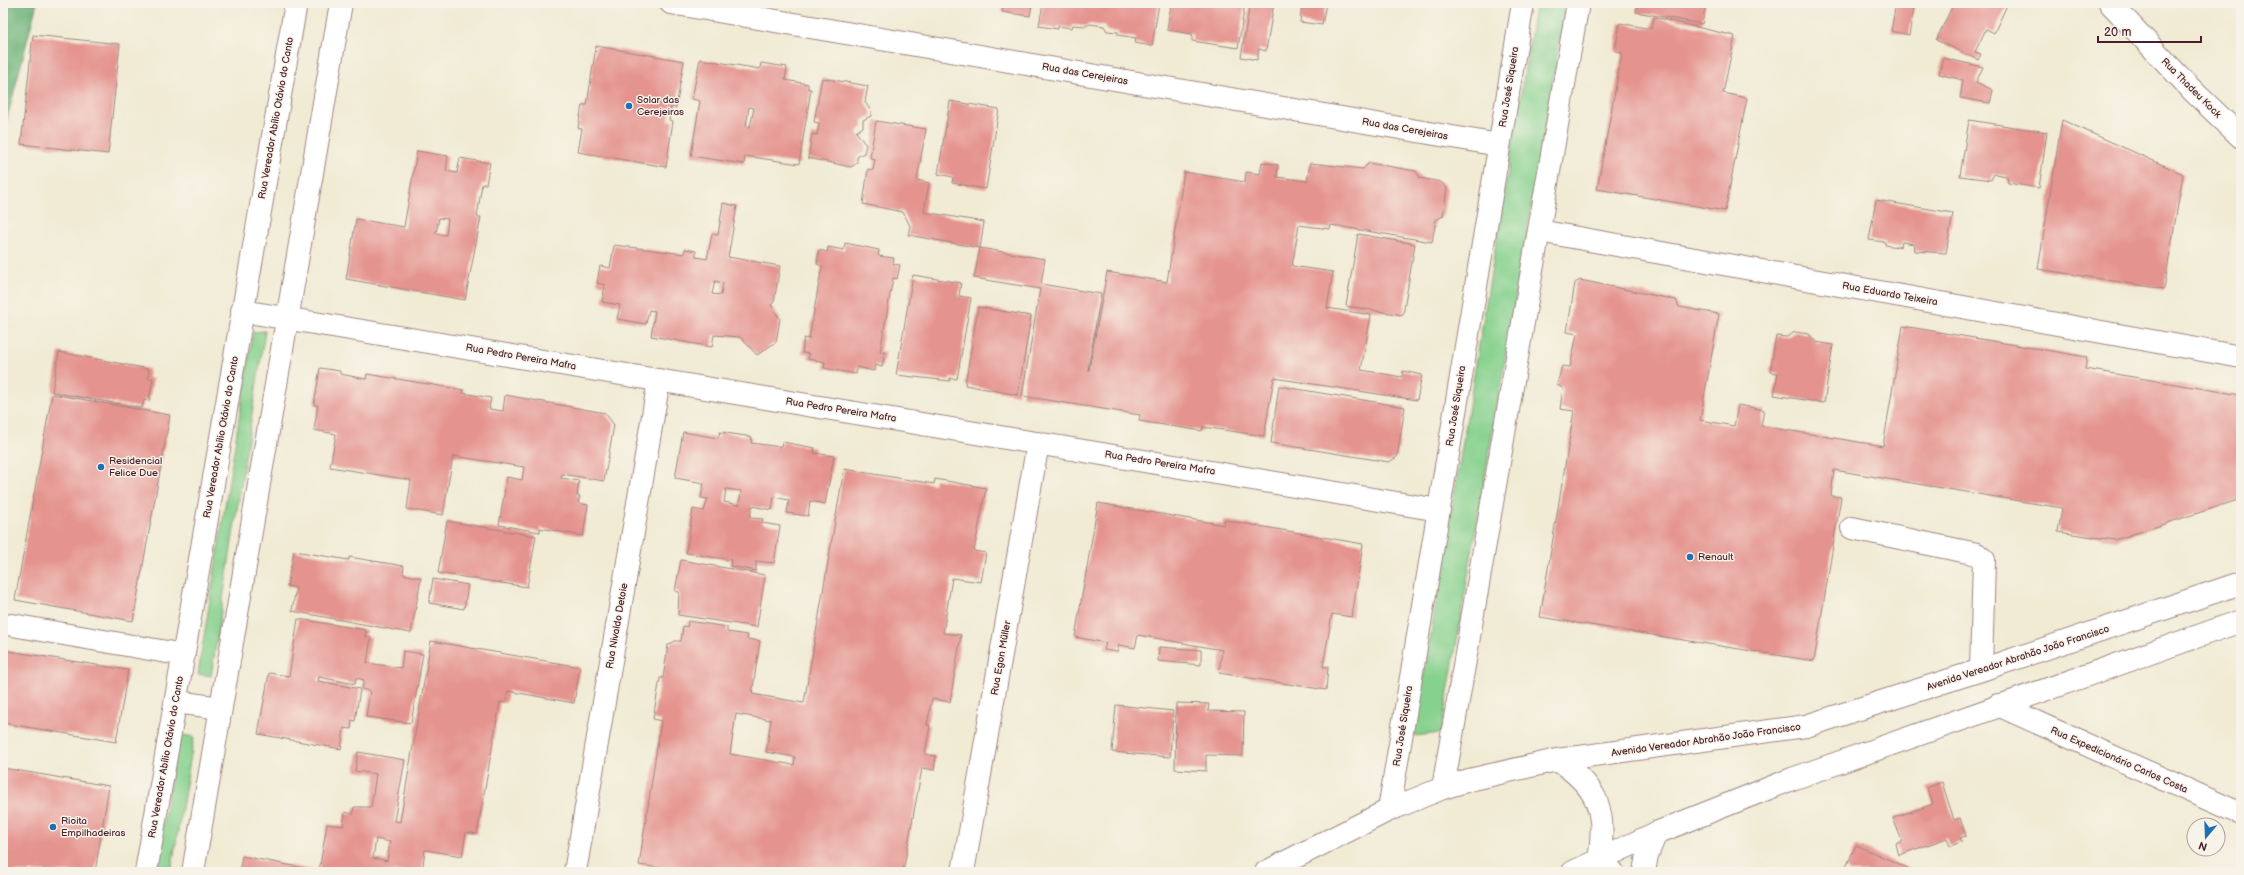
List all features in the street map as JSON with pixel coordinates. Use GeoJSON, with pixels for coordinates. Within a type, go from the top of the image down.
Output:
{"type":"FeatureCollection","features":[{"type":"Feature","properties":{"kind":"street","name":"Rua Vereador Abílio Otávio do Canto"},"geometry":{"type":"LineString","coordinates":[[146,872],[296,3]]}},
{"type":"Feature","properties":{"kind":"street"},"geometry":{"type":"LineString","coordinates":[[193,872],[341,3]]}},
{"type":"Feature","properties":{"kind":"street","name":"Rua das Cerejeiras"},"geometry":{"type":"LineString","coordinates":[[671,3],[1500,145]]}},
{"type":"Feature","properties":{"kind":"street","name":"Rua José Siqueira"},"geometry":{"type":"LineString","coordinates":[[1389,810],[1523,3]]}},
{"type":"Feature","properties":{"kind":"street"},"geometry":{"type":"LineString","coordinates":[[1443,788],[1578,3]]}},
{"type":"Feature","properties":{"kind":"street","name":"Rua Thadeu Kock"},"geometry":{"type":"LineString","coordinates":[[2110,3],[2193,92],[2241,137]]}},
{"type":"Feature","properties":{"kind":"street","name":"Rua Eduardo Teixeira"},"geometry":{"type":"LineString","coordinates":[[1539,231],[2241,357]]}},
{"type":"Feature","properties":{"kind":"street","name":"Rua Pedro Pereira Mafra"},"geometry":{"type":"LineString","coordinates":[[242,311],[1439,510]]}},
{"type":"Feature","properties":{"kind":"street","name":"Rua Nivaldo Detoie"},"geometry":{"type":"LineString","coordinates":[[575,872],[660,380]]}},
{"type":"Feature","properties":{"kind":"street","name":"Rua Egon Müller"},"geometry":{"type":"LineString","coordinates":[[963,872],[1038,443]]}},
{"type":"Feature","properties":{"kind":"street"},"geometry":{"type":"LineString","coordinates":[[1852,528],[1977,554],[1984,560],[1981,670]]}},
{"type":"Feature","properties":{"kind":"street","name":"Avenida Vereador Abrahão João Francisco"},"geometry":{"type":"LineString","coordinates":[[1266,872],[1389,810],[1443,788],[1517,768],[1557,760],[1806,726],[1981,670],[2241,583]]}},
{"type":"Feature","properties":{"kind":"street"},"geometry":{"type":"LineString","coordinates":[[1573,872],[1606,865],[1656,834],[1792,779],[2241,621]]}},
{"type":"Feature","properties":{"kind":"street"},"geometry":{"type":"LineString","coordinates":[[12,626],[184,656]]}},
{"type":"Feature","properties":{"kind":"street"},"geometry":{"type":"LineString","coordinates":[[176,702],[221,708]]}},
{"type":"Feature","properties":{"kind":"street","name":"Rua Expedicionário Carlos Costa"},"geometry":{"type":"LineString","coordinates":[[1998,706],[2241,814]]}},
{"type":"Feature","properties":{"kind":"street"},"geometry":{"type":"LineString","coordinates":[[1557,760],[1576,772],[1592,790],[1601,812],[1606,865]]}},
{"type":"Feature","properties":{"kind":"street"},"geometry":{"type":"LineString","coordinates":[[1644,872],[1647,855],[1656,834]]}},
{"type":"Feature","properties":{"kind":"green space"},"geometry":{"type":"Polygon","coordinates":[[[3,3],[37,3],[3,134],[3,3]]]}},
{"type":"Feature","properties":{"kind":"green space"},"geometry":{"type":"Polygon","coordinates":[[[1536,3],[1566,3],[1441,733],[1414,736],[1536,3]]]}},
{"type":"Feature","properties":{"kind":"green space"},"geometry":{"type":"Polygon","coordinates":[[[265,331],[211,676],[198,674],[253,332],[265,331]]]}},
{"type":"Feature","properties":{"kind":"green space"},"geometry":{"type":"Polygon","coordinates":[[[178,734],[194,737],[171,872],[155,872],[178,734]]]}},
{"type":"Feature","properties":{"kind":"building"},"geometry":{"type":"Polygon","coordinates":[[[990,3],[1032,3],[1030,16],[1002,12],[1003,6],[990,3]]]}},
{"type":"Feature","properties":{"kind":"building"},"geometry":{"type":"Polygon","coordinates":[[[1043,3],[1159,3],[1152,46],[1135,43],[1136,38],[1118,35],[1118,32],[1107,31],[1104,26],[1090,24],[1086,26],[1073,25],[1072,28],[1058,26],[1058,29],[1039,26],[1043,3]]]}},
{"type":"Feature","properties":{"kind":"building"},"geometry":{"type":"Polygon","coordinates":[[[1181,3],[1245,3],[1238,48],[1192,41],[1192,34],[1167,30],[1171,5],[1181,6],[1181,3]]]}},
{"type":"Feature","properties":{"kind":"building"},"geometry":{"type":"Polygon","coordinates":[[[1250,3],[1274,3],[1266,51],[1259,49],[1257,60],[1241,57],[1250,3]]]}},
{"type":"Feature","properties":{"kind":"building"},"geometry":{"type":"Polygon","coordinates":[[[1302,3],[1326,3],[1322,25],[1300,22],[1302,3]]]}},
{"type":"Feature","properties":{"kind":"building"},"geometry":{"type":"Polygon","coordinates":[[[1638,3],[1706,3],[1702,24],[1636,12],[1638,3]]]}},
{"type":"Feature","properties":{"kind":"building"},"geometry":{"type":"Polygon","coordinates":[[[1896,3],[1915,3],[1909,35],[1891,31],[1896,3]]]}},
{"type":"Feature","properties":{"kind":"building"},"geometry":{"type":"Polygon","coordinates":[[[1954,3],[2008,3],[1994,33],[1986,29],[1975,52],[1981,54],[1978,60],[1936,40],[1954,3]]]}},
{"type":"Feature","properties":{"kind":"building"},"geometry":{"type":"Polygon","coordinates":[[[1654,17],[1735,36],[1723,93],[1747,98],[1725,211],[1597,189],[1622,53],[1615,51],[1620,23],[1651,29],[1654,17]]]}},
{"type":"Feature","properties":{"kind":"building"},"geometry":{"type":"Polygon","coordinates":[[[33,35],[120,44],[108,154],[21,144],[33,35]]]}},
{"type":"Feature","properties":{"kind":"building","name":"Solar das Cerejeiras"},"geometry":{"type":"Polygon","coordinates":[[[596,46],[684,61],[676,108],[671,107],[669,120],[673,121],[666,167],[578,152],[582,129],[578,128],[582,105],[587,105],[596,46]]]}},
{"type":"Feature","properties":{"kind":"building"},"geometry":{"type":"Polygon","coordinates":[[[1943,58],[1983,67],[1976,82],[1993,90],[1990,103],[1960,98],[1963,80],[1939,74],[1943,58]]]}},
{"type":"Feature","properties":{"kind":"building"},"geometry":{"type":"Polygon","coordinates":[[[700,59],[760,69],[761,63],[787,67],[785,80],[808,84],[808,89],[811,89],[799,164],[745,156],[744,164],[691,156],[700,101],[692,99],[700,59]],[[749,107],[746,126],[750,127],[754,108],[749,107]]]}},
{"type":"Feature","properties":{"kind":"building"},"geometry":{"type":"Polygon","coordinates":[[[822,78],[868,86],[865,102],[871,111],[871,116],[863,120],[863,127],[856,132],[866,145],[864,153],[857,157],[857,163],[851,167],[808,158],[812,134],[817,135],[819,123],[814,122],[822,78]]]}},
{"type":"Feature","properties":{"kind":"building"},"geometry":{"type":"Polygon","coordinates":[[[950,101],[999,109],[986,189],[952,183],[953,177],[938,174],[950,101]]]}},
{"type":"Feature","properties":{"kind":"building"},"geometry":{"type":"Polygon","coordinates":[[[1969,120],[2047,132],[2039,188],[2008,183],[2007,176],[1994,174],[1991,180],[1960,176],[1969,120]]]}},
{"type":"Feature","properties":{"kind":"building"},"geometry":{"type":"Polygon","coordinates":[[[2062,120],[2183,174],[2164,289],[2038,269],[2062,120]]]}},
{"type":"Feature","properties":{"kind":"building"},"geometry":{"type":"Polygon","coordinates":[[[876,121],[926,129],[917,180],[929,183],[924,212],[984,222],[980,248],[908,235],[910,226],[903,212],[863,204],[868,169],[873,170],[875,159],[870,158],[876,121]]]}},
{"type":"Feature","properties":{"kind":"building"},"geometry":{"type":"Polygon","coordinates":[[[417,151],[448,156],[446,171],[457,173],[460,158],[490,163],[486,184],[482,184],[477,217],[481,217],[465,300],[346,279],[356,219],[404,227],[417,151]],[[439,218],[436,233],[446,235],[448,219],[439,218]]]}},
{"type":"Feature","properties":{"kind":"building"},"geometry":{"type":"Polygon","coordinates":[[[1262,162],[1278,165],[1277,177],[1307,181],[1310,163],[1363,169],[1369,163],[1416,171],[1420,178],[1441,182],[1447,188],[1443,216],[1436,220],[1432,242],[1331,225],[1330,229],[1299,225],[1292,266],[1333,272],[1327,308],[1371,315],[1361,370],[1402,377],[1403,371],[1422,375],[1417,400],[1274,378],[1264,436],[1203,427],[1202,431],[1139,421],[1140,415],[1022,396],[1040,289],[974,278],[980,248],[1045,259],[1041,284],[1101,294],[1089,370],[1107,272],[1167,282],[1184,172],[1245,182],[1246,172],[1260,174],[1262,162]]]}},
{"type":"Feature","properties":{"kind":"building"},"geometry":{"type":"Polygon","coordinates":[[[1876,200],[1953,213],[1946,253],[1915,251],[1914,244],[1902,242],[1901,246],[1898,247],[1885,245],[1885,242],[1869,240],[1876,200]]]}},
{"type":"Feature","properties":{"kind":"building"},"geometry":{"type":"Polygon","coordinates":[[[723,203],[737,206],[728,257],[780,266],[774,302],[771,305],[780,319],[776,342],[757,355],[740,337],[714,335],[712,347],[651,336],[655,311],[649,310],[646,324],[617,319],[620,305],[602,302],[605,285],[597,283],[600,266],[610,268],[614,245],[684,254],[685,249],[696,251],[696,257],[707,259],[712,234],[718,235],[723,203]],[[715,281],[712,294],[721,295],[723,283],[715,281]]]}},
{"type":"Feature","properties":{"kind":"building"},"geometry":{"type":"Polygon","coordinates":[[[1358,234],[1415,244],[1403,315],[1346,306],[1358,234]]]}},
{"type":"Feature","properties":{"kind":"building"},"geometry":{"type":"Polygon","coordinates":[[[845,243],[879,250],[878,256],[894,258],[893,264],[900,265],[897,279],[893,278],[880,352],[885,352],[882,367],[875,365],[874,371],[857,367],[856,374],[824,368],[825,362],[808,359],[809,354],[802,353],[804,338],[809,339],[822,266],[817,264],[819,250],[827,252],[828,247],[844,250],[845,243]]]}},
{"type":"Feature","properties":{"kind":"building"},"geometry":{"type":"Polygon","coordinates":[[[913,275],[961,283],[959,296],[971,298],[957,379],[950,378],[950,381],[896,375],[913,275]]]}},
{"type":"Feature","properties":{"kind":"building"},"geometry":{"type":"Polygon","coordinates":[[[1580,280],[1676,300],[1679,307],[1719,314],[1700,420],[1734,426],[1738,405],[1764,410],[1761,426],[1883,446],[1903,326],[2087,357],[2085,369],[2241,395],[2241,499],[2115,540],[2058,532],[2062,508],[1834,470],[1831,496],[1841,497],[1814,661],[1540,617],[1574,411],[1560,409],[1563,388],[1557,385],[1562,366],[1570,367],[1577,334],[1567,332],[1575,283],[1580,280]]]}},
{"type":"Feature","properties":{"kind":"building"},"geometry":{"type":"Polygon","coordinates":[[[978,307],[1031,316],[1018,395],[965,385],[978,307]]]}},
{"type":"Feature","properties":{"kind":"building"},"geometry":{"type":"Polygon","coordinates":[[[1795,332],[1809,334],[1816,342],[1833,345],[1824,403],[1774,395],[1778,373],[1770,372],[1776,336],[1787,337],[1795,332]]]}},
{"type":"Feature","properties":{"kind":"building"},"geometry":{"type":"Polygon","coordinates":[[[59,352],[149,369],[148,378],[153,379],[149,401],[144,400],[142,408],[52,392],[59,352]]]}},
{"type":"Feature","properties":{"kind":"building"},"geometry":{"type":"Polygon","coordinates":[[[320,368],[340,371],[340,374],[366,379],[367,374],[464,390],[463,393],[491,398],[489,409],[503,411],[505,395],[605,413],[614,425],[604,481],[562,474],[561,478],[579,481],[577,496],[580,496],[578,503],[588,505],[583,536],[540,528],[540,532],[499,525],[507,477],[522,480],[524,467],[453,456],[443,515],[407,509],[411,480],[330,467],[336,434],[314,430],[318,405],[314,405],[320,368]]]}},
{"type":"Feature","properties":{"kind":"building"},"geometry":{"type":"Polygon","coordinates":[[[1279,386],[1405,407],[1397,457],[1389,462],[1271,443],[1279,386]]]}},
{"type":"Feature","properties":{"kind":"building"},"geometry":{"type":"Polygon","coordinates":[[[52,394],[170,415],[133,621],[15,600],[52,394]]]}},
{"type":"Feature","properties":{"kind":"building"},"geometry":{"type":"Polygon","coordinates":[[[683,432],[718,438],[720,432],[752,437],[751,443],[781,447],[782,442],[815,448],[814,453],[834,456],[825,504],[810,501],[808,516],[787,513],[789,500],[774,497],[772,510],[752,506],[750,518],[763,519],[762,523],[780,526],[774,563],[756,561],[756,571],[730,566],[731,560],[686,553],[693,509],[704,511],[708,499],[701,498],[704,483],[675,478],[683,432]],[[726,489],[724,502],[739,505],[741,491],[726,489]]]}},
{"type":"Feature","properties":{"kind":"building"},"geometry":{"type":"Polygon","coordinates":[[[844,469],[934,484],[935,479],[986,488],[974,551],[986,553],[981,582],[952,578],[943,633],[961,635],[950,702],[932,699],[927,725],[930,725],[925,754],[936,756],[934,770],[922,768],[903,872],[690,872],[639,865],[661,721],[653,719],[660,678],[663,678],[668,645],[675,641],[681,641],[683,626],[687,627],[688,621],[727,627],[727,632],[748,635],[747,639],[760,641],[752,694],[804,703],[844,469]],[[736,714],[730,754],[794,765],[795,757],[766,752],[771,720],[736,714]]]}},
{"type":"Feature","properties":{"kind":"building"},"geometry":{"type":"Polygon","coordinates":[[[1098,503],[1224,525],[1224,520],[1363,544],[1352,617],[1332,614],[1323,667],[1328,667],[1326,690],[1219,673],[1222,650],[1138,635],[1135,648],[1119,645],[1117,652],[1104,650],[1106,643],[1075,637],[1098,503]]]}},
{"type":"Feature","properties":{"kind":"building"},"geometry":{"type":"Polygon","coordinates":[[[447,521],[536,536],[527,587],[438,573],[447,521]]]}},
{"type":"Feature","properties":{"kind":"building"},"geometry":{"type":"Polygon","coordinates":[[[294,551],[349,560],[349,557],[404,566],[403,574],[421,578],[411,633],[292,611],[296,588],[287,586],[294,551]]]}},
{"type":"Feature","properties":{"kind":"building"},"geometry":{"type":"Polygon","coordinates":[[[681,560],[765,575],[757,627],[678,615],[679,592],[675,591],[681,560]]]}},
{"type":"Feature","properties":{"kind":"building"},"geometry":{"type":"Polygon","coordinates":[[[433,579],[468,585],[464,609],[429,603],[433,579]]]}},
{"type":"Feature","properties":{"kind":"building"},"geometry":{"type":"Polygon","coordinates":[[[298,619],[366,630],[365,636],[371,637],[367,663],[401,668],[403,651],[423,654],[411,723],[366,717],[370,691],[362,689],[364,680],[356,678],[355,684],[319,677],[318,681],[360,689],[355,721],[352,720],[351,729],[344,728],[341,749],[258,734],[269,673],[289,676],[298,619]]]}},
{"type":"Feature","properties":{"kind":"building"},"geometry":{"type":"Polygon","coordinates":[[[431,641],[580,667],[574,703],[508,691],[506,703],[500,702],[477,834],[466,832],[462,856],[425,850],[422,872],[239,872],[242,856],[319,871],[327,824],[343,826],[345,812],[353,814],[354,807],[371,807],[376,774],[355,771],[358,752],[405,760],[394,821],[400,822],[431,641]],[[376,839],[373,858],[387,861],[390,842],[376,839]]]}},
{"type":"Feature","properties":{"kind":"building"},"geometry":{"type":"Polygon","coordinates":[[[1159,647],[1201,650],[1201,665],[1158,661],[1159,647]]]}},
{"type":"Feature","properties":{"kind":"building"},"geometry":{"type":"Polygon","coordinates":[[[3,650],[128,670],[116,742],[3,723],[3,650]]]}},
{"type":"Feature","properties":{"kind":"building"},"geometry":{"type":"Polygon","coordinates":[[[1176,703],[1209,704],[1208,711],[1244,712],[1243,756],[1206,755],[1206,771],[1175,769],[1176,703]]]}},
{"type":"Feature","properties":{"kind":"building"},"geometry":{"type":"Polygon","coordinates":[[[1116,705],[1173,711],[1170,757],[1112,752],[1116,705]]]}},
{"type":"Feature","properties":{"kind":"building","name":"Rioita Empilhadeiras"},"geometry":{"type":"Polygon","coordinates":[[[3,768],[109,786],[95,872],[3,872],[3,768]]]}},
{"type":"Feature","properties":{"kind":"building"},"geometry":{"type":"Polygon","coordinates":[[[1942,782],[1954,820],[1960,818],[1966,836],[1960,838],[1962,842],[1950,846],[1947,838],[1899,855],[1896,844],[1902,841],[1893,818],[1933,804],[1927,788],[1942,782]]]}},
{"type":"Feature","properties":{"kind":"building"},"geometry":{"type":"Polygon","coordinates":[[[1856,845],[1912,870],[1912,872],[1849,872],[1846,867],[1856,845]]]}},
{"type":"Feature","properties":{"kind":"place","name":"Solar das Cerejeiras"},"geometry":{"type":"Point","coordinates":[629,106]}},
{"type":"Feature","properties":{"kind":"place","name":"Residencial Felice Due"},"geometry":{"type":"Point","coordinates":[101,467]}},
{"type":"Feature","properties":{"kind":"place","name":"Renault"},"geometry":{"type":"Point","coordinates":[1690,557]}},
{"type":"Feature","properties":{"kind":"place","name":"Rioita Empilhadeiras"},"geometry":{"type":"Point","coordinates":[53,827]}}]}
